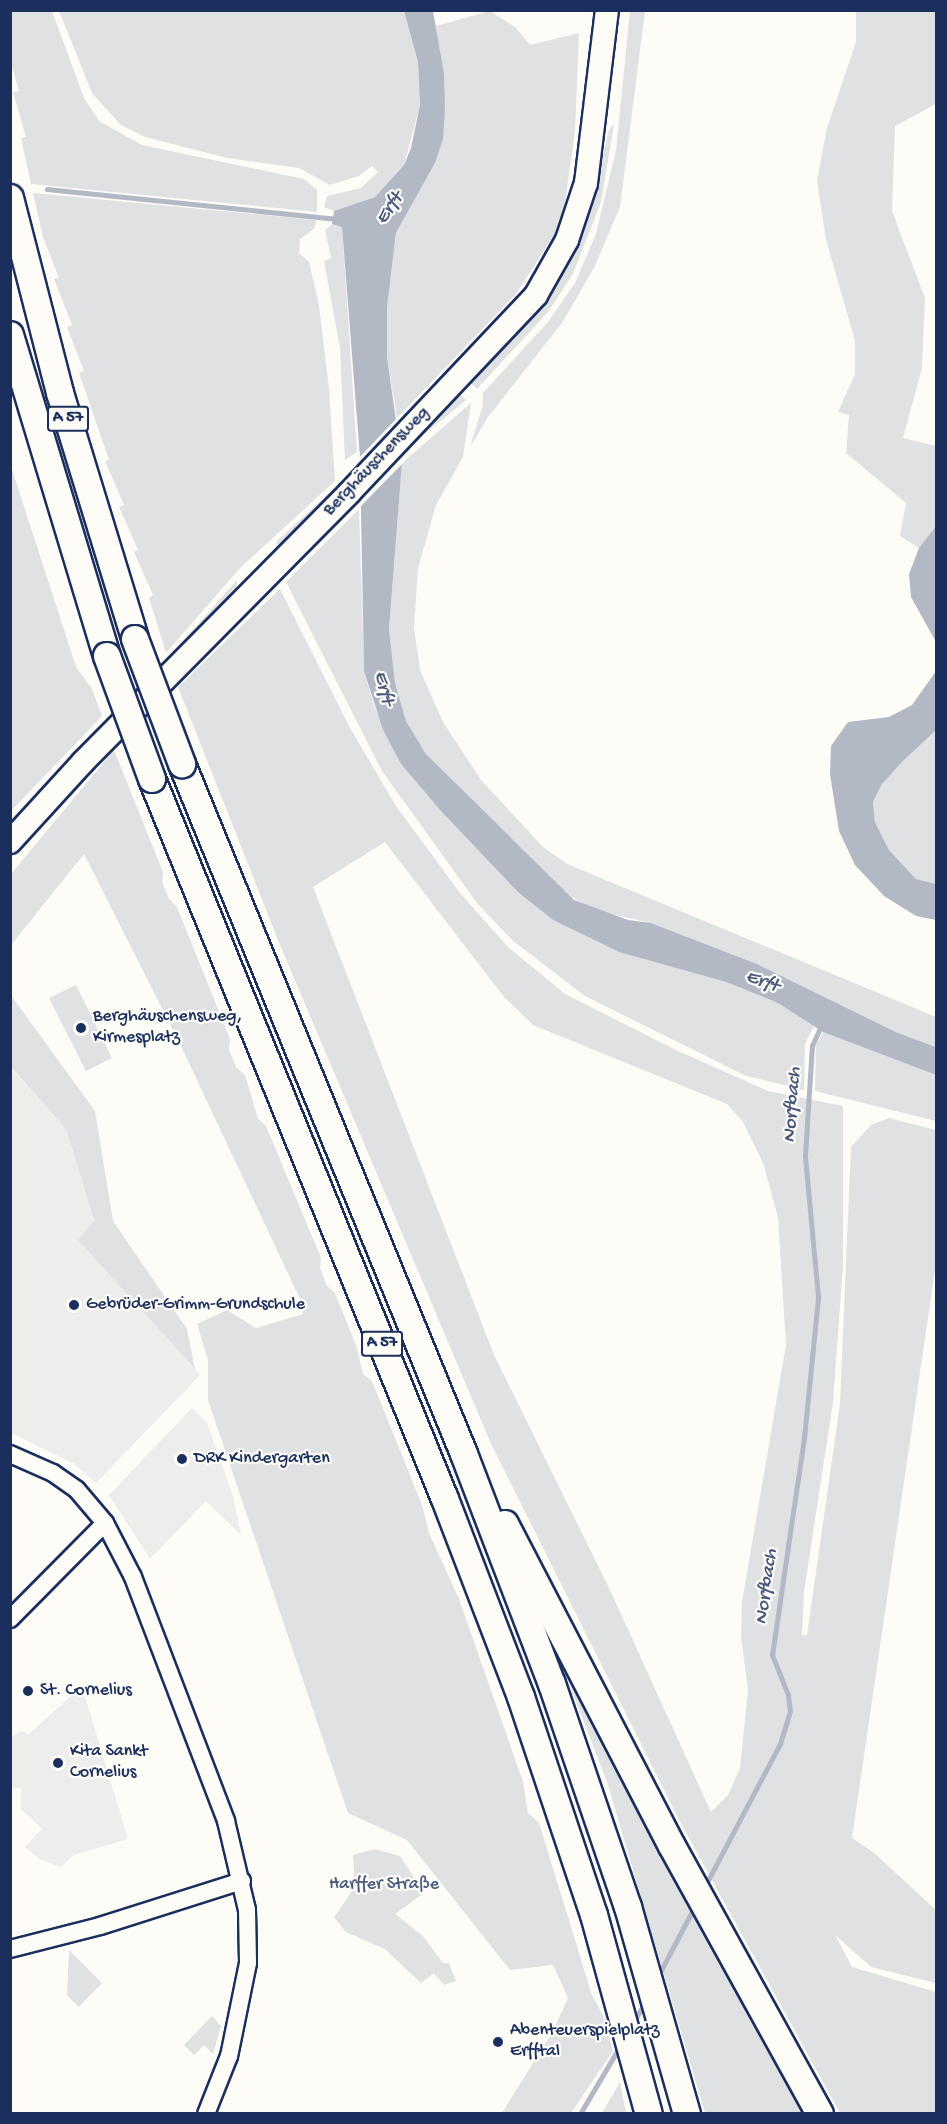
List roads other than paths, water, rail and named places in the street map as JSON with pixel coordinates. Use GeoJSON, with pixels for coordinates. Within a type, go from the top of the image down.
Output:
{"type":"FeatureCollection","features":[{"type":"Feature","properties":{"kind":"highway","name":"A 57"},"geometry":{"type":"LineString","coordinates":[[10,198],[60,393],[135,639],[182,764],[464,1454],[552,1684],[641,1949],[665,2027],[687,2114]]}},
{"type":"Feature","properties":{"kind":"highway","name":"A 57"},"geometry":{"type":"LineString","coordinates":[[10,335],[106,656],[152,779],[458,1532],[521,1697],[594,1916],[649,2114]]}},
{"type":"Feature","properties":{"kind":"highway"},"geometry":{"type":"LineString","coordinates":[[464,1454],[534,1576],[672,1846],[820,2114]]}},
{"type":"Feature","properties":{"kind":"main road","name":"Berghäuschensweg"},"geometry":{"type":"LineString","coordinates":[[10,843],[202,639],[349,493],[519,316],[547,278],[567,240],[591,161],[607,10]]}},
{"type":"Feature","properties":{"kind":"street"},"geometry":{"type":"LineString","coordinates":[[10,1454],[69,1485],[105,1523],[133,1577],[206,1766],[242,1881],[249,1942],[245,1983],[229,2056],[210,2112]]}},
{"type":"Feature","properties":{"kind":"street"},"geometry":{"type":"LineString","coordinates":[[10,1619],[105,1523]]}},
{"type":"Feature","properties":{"kind":"street"},"geometry":{"type":"LineString","coordinates":[[10,1948],[100,1926],[242,1881]]}},
{"type":"Feature","properties":{"kind":"water","name":"Erft"},"geometry":{"type":"Polygon","coordinates":[[[404,11],[433,11],[444,74],[445,108],[443,139],[435,163],[396,233],[387,308],[387,357],[402,463],[389,629],[395,683],[406,721],[426,754],[574,900],[628,920],[651,923],[757,964],[898,1033],[936,1047],[936,1075],[823,1032],[778,1003],[726,982],[619,952],[553,920],[519,893],[442,812],[401,764],[383,730],[364,671],[360,457],[342,227],[332,224],[334,211],[375,197],[404,165],[411,148],[420,105],[418,62],[404,11]]]}},
{"type":"Feature","properties":{"kind":"water"},"geometry":{"type":"Polygon","coordinates":[[[936,526],[936,642],[911,597],[909,574],[919,548],[936,526]]]}},
{"type":"Feature","properties":{"kind":"water"},"geometry":{"type":"Polygon","coordinates":[[[936,671],[936,730],[882,784],[873,802],[875,822],[889,850],[916,879],[936,884],[936,920],[916,916],[884,896],[855,865],[839,831],[830,774],[831,746],[848,722],[889,717],[912,705],[936,671]]]}},
{"type":"Feature","properties":{"kind":"waterway"},"geometry":{"type":"LineString","coordinates":[[47,189],[337,219]]}},
{"type":"Feature","properties":{"kind":"waterway","name":"Norfbach"},"geometry":{"type":"LineString","coordinates":[[704,1888],[780,1744],[790,1712],[788,1695],[772,1655],[804,1438],[818,1297],[805,1156],[812,1046],[822,1024]]}},
{"type":"Feature","properties":{"kind":"waterway","name":"Norfbach"},"geometry":{"type":"LineString","coordinates":[[657,1978],[695,1906]]}},
{"type":"Feature","properties":{"kind":"waterway","name":"Norfbach"},"geometry":{"type":"LineString","coordinates":[[633,2023],[645,2002]]}},
{"type":"Feature","properties":{"kind":"waterway","name":"Norfbach"},"geometry":{"type":"LineString","coordinates":[[580,2114],[620,2046]]}},
{"type":"Feature","properties":{"kind":"place","name":"Berghäuschensweg, Kirmesplatz"},"geometry":{"type":"Point","coordinates":[81,1028]}},
{"type":"Feature","properties":{"kind":"place","name":"Gebrüder-Grimm-Grundschule"},"geometry":{"type":"Point","coordinates":[74,1305]}},
{"type":"Feature","properties":{"kind":"place","name":"DRK Kindergarten"},"geometry":{"type":"Point","coordinates":[182,1459]}},
{"type":"Feature","properties":{"kind":"place","name":"St. Cornelius"},"geometry":{"type":"Point","coordinates":[28,1691]}},
{"type":"Feature","properties":{"kind":"place","name":"Kita Sankt Cornelius"},"geometry":{"type":"Point","coordinates":[58,1763]}},
{"type":"Feature","properties":{"kind":"place","name":"Abenteuerspielplatz Erfftal"},"geometry":{"type":"Point","coordinates":[498,2042]}},
{"type":"Feature","properties":{"kind":"park label","name":"Harffer Straße"},"geometry":{"type":"Point","coordinates":[384,1885]}}]}
